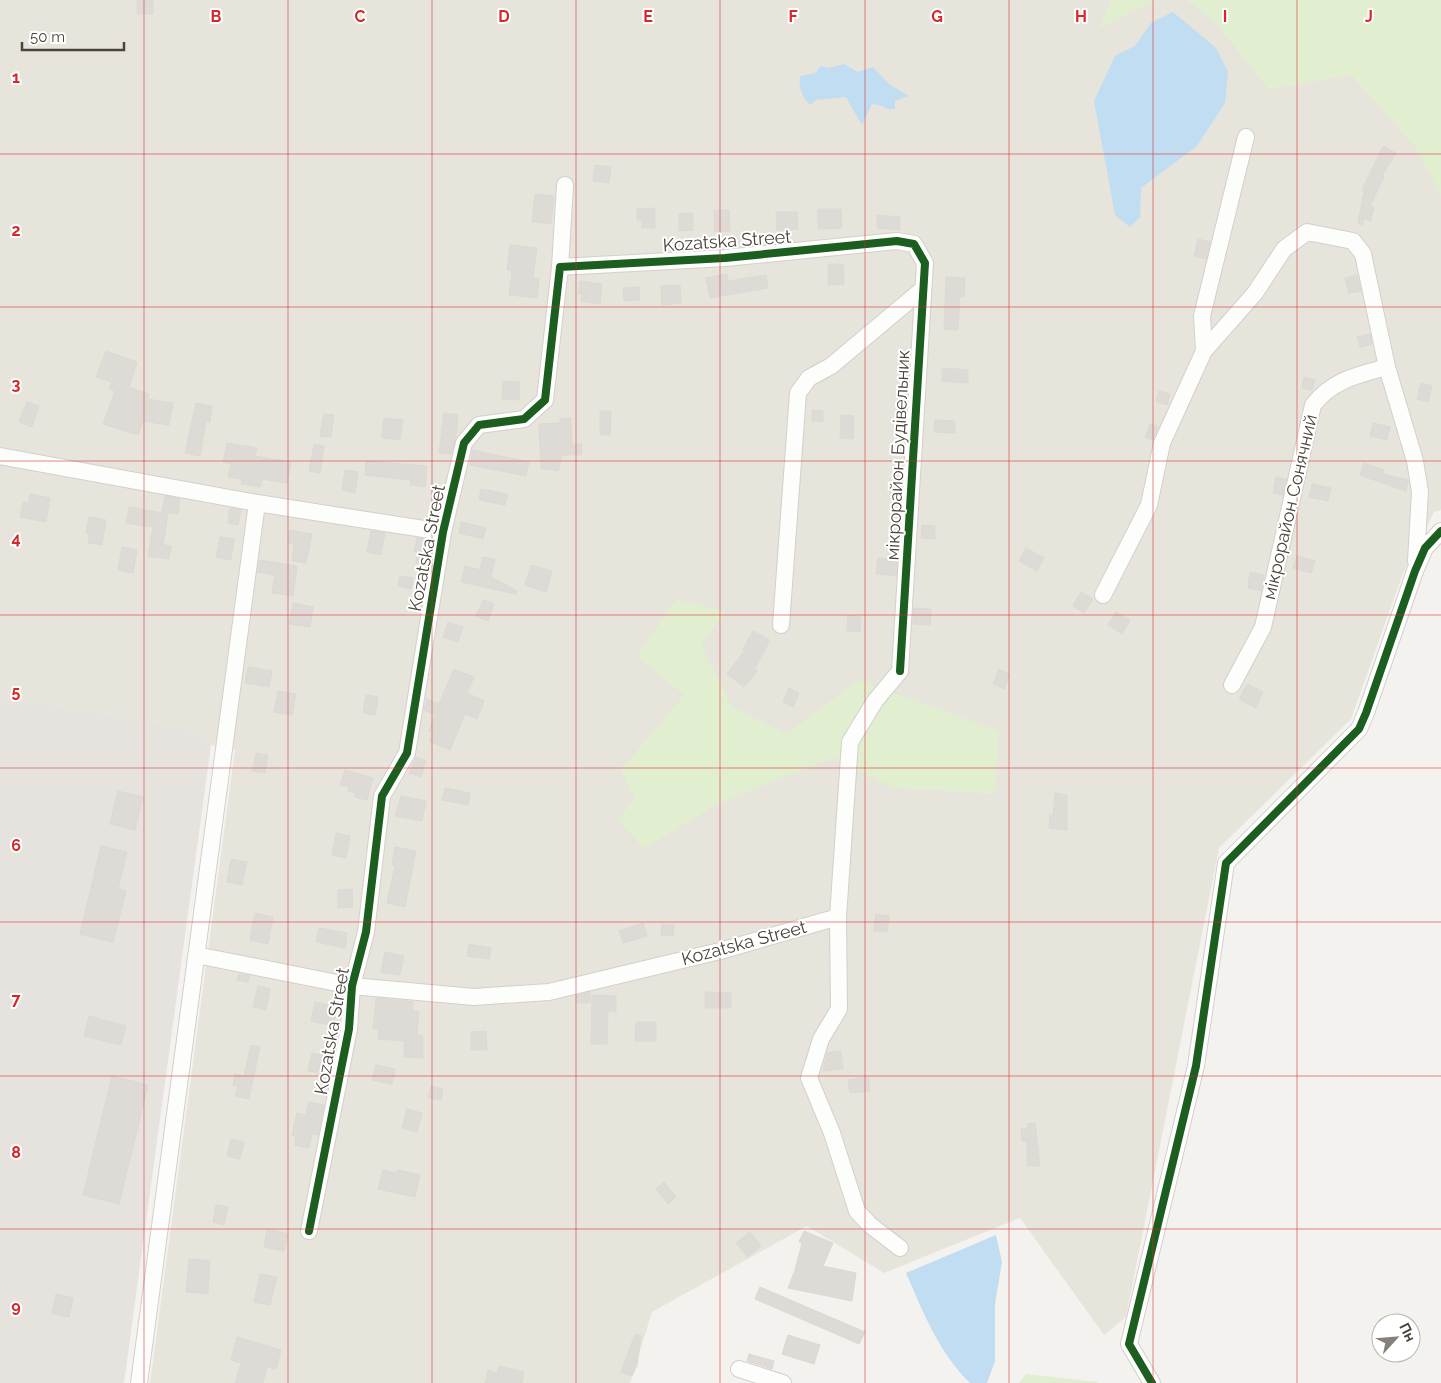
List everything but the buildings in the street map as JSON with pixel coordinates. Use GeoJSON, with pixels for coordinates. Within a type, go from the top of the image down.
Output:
{"type":"FeatureCollection","features":[{"type":"Feature","properties":{"kind":"street"},"geometry":{"type":"LineString","coordinates":[[1204,351],[1202,316],[1246,137]]}},
{"type":"Feature","properties":{"kind":"street"},"geometry":{"type":"LineString","coordinates":[[560,267],[565,185]]}},
{"type":"Feature","properties":{"kind":"street"},"geometry":{"type":"LineString","coordinates":[[1103,594],[1149,505],[1162,443],[1204,351],[1254,293],[1284,249],[1307,232],[1353,241],[1362,254],[1387,368],[1416,461],[1420,492],[1415,571]]}},
{"type":"Feature","properties":{"kind":"street","name":"Kozatska Street"},"geometry":{"type":"LineString","coordinates":[[309,1231],[349,1029],[352,986],[366,932],[382,796],[407,754],[443,532],[464,443],[478,425],[524,419],[545,400],[560,267],[725,258],[897,241],[914,244]]}},
{"type":"Feature","properties":{"kind":"street","name":"мікрорайон Будівельник"},"geometry":{"type":"LineString","coordinates":[[838,917],[850,742],[875,702],[900,671],[925,263],[914,244]]}},
{"type":"Feature","properties":{"kind":"street"},"geometry":{"type":"LineString","coordinates":[[781,625],[798,393],[809,378],[831,366],[923,289]]}},
{"type":"Feature","properties":{"kind":"street","name":"мікрорайон Сонячний"},"geometry":{"type":"LineString","coordinates":[[1232,685],[1263,627],[1313,405],[1322,393],[1346,378],[1387,368]]}},
{"type":"Feature","properties":{"kind":"street","name":"Kozatska Street"},"geometry":{"type":"LineString","coordinates":[[0,456],[257,503],[443,532]]}},
{"type":"Feature","properties":{"kind":"street"},"geometry":{"type":"LineString","coordinates":[[139,1383],[257,503]]}},
{"type":"Feature","properties":{"kind":"street"},"geometry":{"type":"LineString","coordinates":[[1152,1383],[1129,1344],[1196,1066],[1226,863],[1359,729],[1415,571],[1425,548],[1441,531]]}},
{"type":"Feature","properties":{"kind":"street"},"geometry":{"type":"LineString","coordinates":[[838,917],[839,1009],[821,1039],[809,1078],[832,1134],[857,1211],[870,1225],[900,1248]]}},
{"type":"Feature","properties":{"kind":"street","name":"Kozatska Street"},"geometry":{"type":"LineString","coordinates":[[196,955],[352,986],[474,997],[549,992],[720,951],[838,917]]}},
{"type":"Feature","properties":{"kind":"street"},"geometry":{"type":"LineString","coordinates":[[740,1369],[783,1383]]}},
{"type":"Feature","properties":{"kind":"shaded area"},"geometry":{"type":"Polygon","coordinates":[[[0,0],[1441,0],[1441,510],[1434,512],[1402,576],[1351,719],[1219,848],[1126,1317],[1104,1335],[1020,1218],[884,1273],[807,1226],[652,1312],[630,1383],[150,1383],[235,750],[0,701],[0,0]]]}},
{"type":"Feature","properties":{"kind":"shaded area"},"geometry":{"type":"Polygon","coordinates":[[[0,698],[179,728],[211,745],[124,1383],[0,1383],[0,698]]]}},
{"type":"Feature","properties":{"kind":"green space"},"geometry":{"type":"Polygon","coordinates":[[[1112,0],[1157,0],[1099,28],[1112,0]]]}},
{"type":"Feature","properties":{"kind":"green space"},"geometry":{"type":"Polygon","coordinates":[[[1187,0],[1441,0],[1441,196],[1415,146],[1351,75],[1269,90],[1216,23],[1187,0]]]}},
{"type":"Feature","properties":{"kind":"green space"},"geometry":{"type":"Polygon","coordinates":[[[677,599],[725,612],[701,644],[732,707],[787,734],[858,680],[999,731],[995,794],[893,788],[833,758],[715,805],[644,849],[618,819],[635,799],[621,770],[684,695],[637,656],[677,599]]]}},
{"type":"Feature","properties":{"kind":"green space"},"geometry":{"type":"Polygon","coordinates":[[[1026,1374],[1097,1382],[1097,1383],[1019,1383],[1026,1374]]]}},
{"type":"Feature","properties":{"kind":"water"},"geometry":{"type":"Polygon","coordinates":[[[1173,12],[1216,48],[1228,72],[1225,103],[1197,146],[1141,188],[1140,217],[1130,227],[1115,215],[1094,101],[1115,56],[1135,46],[1151,23],[1173,12]]]}},
{"type":"Feature","properties":{"kind":"water"},"geometry":{"type":"Polygon","coordinates":[[[844,64],[858,72],[873,67],[889,84],[909,96],[895,101],[895,109],[887,109],[880,105],[872,104],[862,125],[846,97],[816,100],[810,105],[801,92],[800,76],[815,73],[821,66],[829,68],[844,64]]]}},
{"type":"Feature","properties":{"kind":"water"},"geometry":{"type":"Polygon","coordinates":[[[996,1235],[1002,1262],[995,1304],[995,1361],[987,1383],[970,1383],[949,1359],[926,1317],[906,1273],[996,1235]]]}},
{"type":"Feature","properties":{"kind":"cycle path"},"geometry":{"type":"LineString","coordinates":[[309,1231],[349,1029],[352,986],[366,932],[382,796],[407,753],[443,532],[464,443],[479,425],[524,419],[545,400],[560,267],[725,258],[897,241],[914,244],[925,263],[900,671]]}},
{"type":"Feature","properties":{"kind":"cycle path"},"geometry":{"type":"LineString","coordinates":[[1152,1383],[1129,1344],[1196,1066],[1226,863],[1359,729],[1415,571],[1425,548],[1441,531]]}}]}
